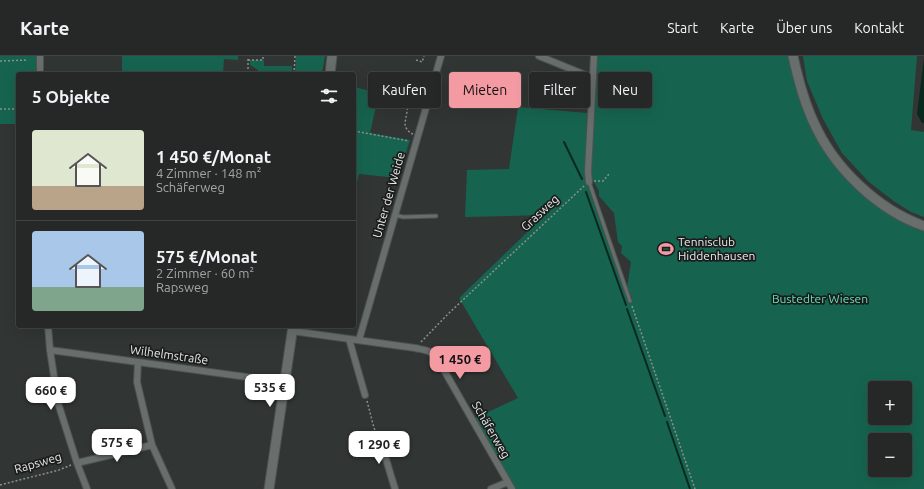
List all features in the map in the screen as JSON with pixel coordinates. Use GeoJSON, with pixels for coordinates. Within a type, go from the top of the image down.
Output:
{"type":"FeatureCollection","features":[{"type":"Feature","properties":{"kind":"street"},"geometry":{"type":"LineString","coordinates":[[40,56],[40,72]]}},
{"type":"Feature","properties":{"kind":"street"},"geometry":{"type":"LineString","coordinates":[[330,72],[332,56]]}},
{"type":"Feature","properties":{"kind":"street","name":"Unter der Weide"},"geometry":{"type":"LineString","coordinates":[[436,72],[441,56]]}},
{"type":"Feature","properties":{"kind":"street"},"geometry":{"type":"LineString","coordinates":[[539,56],[592,78]]}},
{"type":"Feature","properties":{"kind":"street"},"geometry":{"type":"LineString","coordinates":[[589,182],[588,172],[594,56]]}},
{"type":"Feature","properties":{"kind":"street"},"geometry":{"type":"LineString","coordinates":[[793,56],[798,80],[815,125],[839,163],[863,188],[880,202],[907,219],[924,226]]}},
{"type":"Feature","properties":{"kind":"street","name":"Unter der Weide"},"geometry":{"type":"LineString","coordinates":[[359,340],[425,108]]}},
{"type":"Feature","properties":{"kind":"street"},"geometry":{"type":"LineString","coordinates":[[48,328],[58,403],[87,489]]}},
{"type":"Feature","properties":{"kind":"street"},"geometry":{"type":"LineString","coordinates":[[269,489],[293,328]]}},
{"type":"Feature","properties":{"kind":"street","name":"Schäferweg"},"geometry":{"type":"LineString","coordinates":[[293,328],[349,339],[430,351],[437,358],[512,489]]}},
{"type":"Feature","properties":{"kind":"street"},"geometry":{"type":"LineString","coordinates":[[349,339],[365,395]]}},
{"type":"Feature","properties":{"kind":"street","name":"Wilhelmstraße"},"geometry":{"type":"LineString","coordinates":[[50,350],[284,382]]}},
{"type":"Feature","properties":{"kind":"street"},"geometry":{"type":"LineString","coordinates":[[138,362],[137,382],[152,445],[172,489]]}},
{"type":"Feature","properties":{"kind":"street"},"geometry":{"type":"LineString","coordinates":[[380,436],[395,489]]}},
{"type":"Feature","properties":{"kind":"street","name":"Rapsweg"},"geometry":{"type":"LineString","coordinates":[[77,463],[152,445]]}},
{"type":"Feature","properties":{"kind":"street"},"geometry":{"type":"LineString","coordinates":[[491,489],[508,482]]}},
{"type":"Feature","properties":{"kind":"lane"},"geometry":{"type":"LineString","coordinates":[[589,182],[630,301]]}},
{"type":"Feature","properties":{"kind":"lane"},"geometry":{"type":"LineString","coordinates":[[395,215],[403,217],[436,216]]}},
{"type":"Feature","properties":{"kind":"path"},"geometry":{"type":"LineString","coordinates":[[248,72],[248,59],[263,60],[263,56]]}},
{"type":"Feature","properties":{"kind":"path"},"geometry":{"type":"LineString","coordinates":[[294,72],[295,56]]}},
{"type":"Feature","properties":{"kind":"path"},"geometry":{"type":"LineString","coordinates":[[416,60],[422,62],[424,56]]}},
{"type":"Feature","properties":{"kind":"path"},"geometry":{"type":"LineString","coordinates":[[0,60],[28,60]]}},
{"type":"Feature","properties":{"kind":"path"},"geometry":{"type":"LineString","coordinates":[[407,108],[405,125],[410,133],[418,136]]}},
{"type":"Feature","properties":{"kind":"path"},"geometry":{"type":"LineString","coordinates":[[0,109],[16,109]]}},
{"type":"Feature","properties":{"kind":"path"},"geometry":{"type":"LineString","coordinates":[[356,131],[411,141]]}},
{"type":"Feature","properties":{"kind":"path"},"geometry":{"type":"LineString","coordinates":[[589,182],[603,180],[609,174]]}},
{"type":"Feature","properties":{"kind":"path","name":"Grasweg"},"geometry":{"type":"LineString","coordinates":[[415,348],[448,314],[589,182]]}},
{"type":"Feature","properties":{"kind":"path"},"geometry":{"type":"LineString","coordinates":[[630,301],[695,489]]}},
{"type":"Feature","properties":{"kind":"path"},"geometry":{"type":"LineString","coordinates":[[365,395],[374,428]]}},
{"type":"Feature","properties":{"kind":"path","name":"Rapsweg"},"geometry":{"type":"LineString","coordinates":[[0,485],[59,470],[77,463]]}},
{"type":"Feature","properties":{"kind":"green space"},"geometry":{"type":"Polygon","coordinates":[[[0,56],[36,56],[36,72],[16,72],[16,124],[0,124],[0,56]]]}},
{"type":"Feature","properties":{"kind":"green space"},"geometry":{"type":"Polygon","coordinates":[[[122,56],[238,56],[238,60],[224,59],[223,72],[122,72],[122,56]]]}},
{"type":"Feature","properties":{"kind":"green space"},"geometry":{"type":"Polygon","coordinates":[[[296,56],[325,56],[322,72],[295,72],[296,56]]]}},
{"type":"Feature","properties":{"kind":"green space","name":"Bustedter Wiesen"},"geometry":{"type":"Polygon","coordinates":[[[596,56],[790,56],[794,83],[811,128],[840,172],[857,190],[876,206],[914,228],[924,231],[924,489],[516,489],[475,418],[518,398],[459,298],[545,215],[465,217],[467,170],[509,169],[518,108],[587,113],[585,178],[628,299],[632,298],[627,288],[631,262],[621,253],[622,246],[618,242],[614,213],[599,196],[599,191],[591,177],[596,56]]]}},
{"type":"Feature","properties":{"kind":"green space"},"geometry":{"type":"Polygon","coordinates":[[[803,56],[917,56],[911,130],[924,132],[924,217],[911,212],[895,202],[869,182],[842,153],[823,119],[807,81],[803,56]]]}},
{"type":"Feature","properties":{"kind":"green space"},"geometry":{"type":"Polygon","coordinates":[[[250,60],[264,60],[264,66],[292,66],[292,72],[259,72],[250,65],[250,60]]]}},
{"type":"Feature","properties":{"kind":"green space"},"geometry":{"type":"Polygon","coordinates":[[[356,87],[368,90],[368,108],[376,108],[370,133],[410,140],[398,178],[359,174],[356,186],[356,87]]]}},
{"type":"Feature","properties":{"kind":"shaded area"},"geometry":{"type":"Polygon","coordinates":[[[924,58],[924,123],[922,123],[917,114],[924,58]]]}},
{"type":"Feature","properties":{"kind":"waterway"},"geometry":{"type":"LineString","coordinates":[[564,142],[582,179]]}},
{"type":"Feature","properties":{"kind":"waterway"},"geometry":{"type":"LineString","coordinates":[[586,192],[626,305]]}},
{"type":"Feature","properties":{"kind":"waterway"},"geometry":{"type":"LineString","coordinates":[[627,309],[665,416]]}},
{"type":"Feature","properties":{"kind":"waterway"},"geometry":{"type":"LineString","coordinates":[[667,422],[690,489]]}},
{"type":"Feature","properties":{"kind":"place","name":"Tennisclub Hiddenhausen"},"geometry":{"type":"Point","coordinates":[666,249]}}]}
